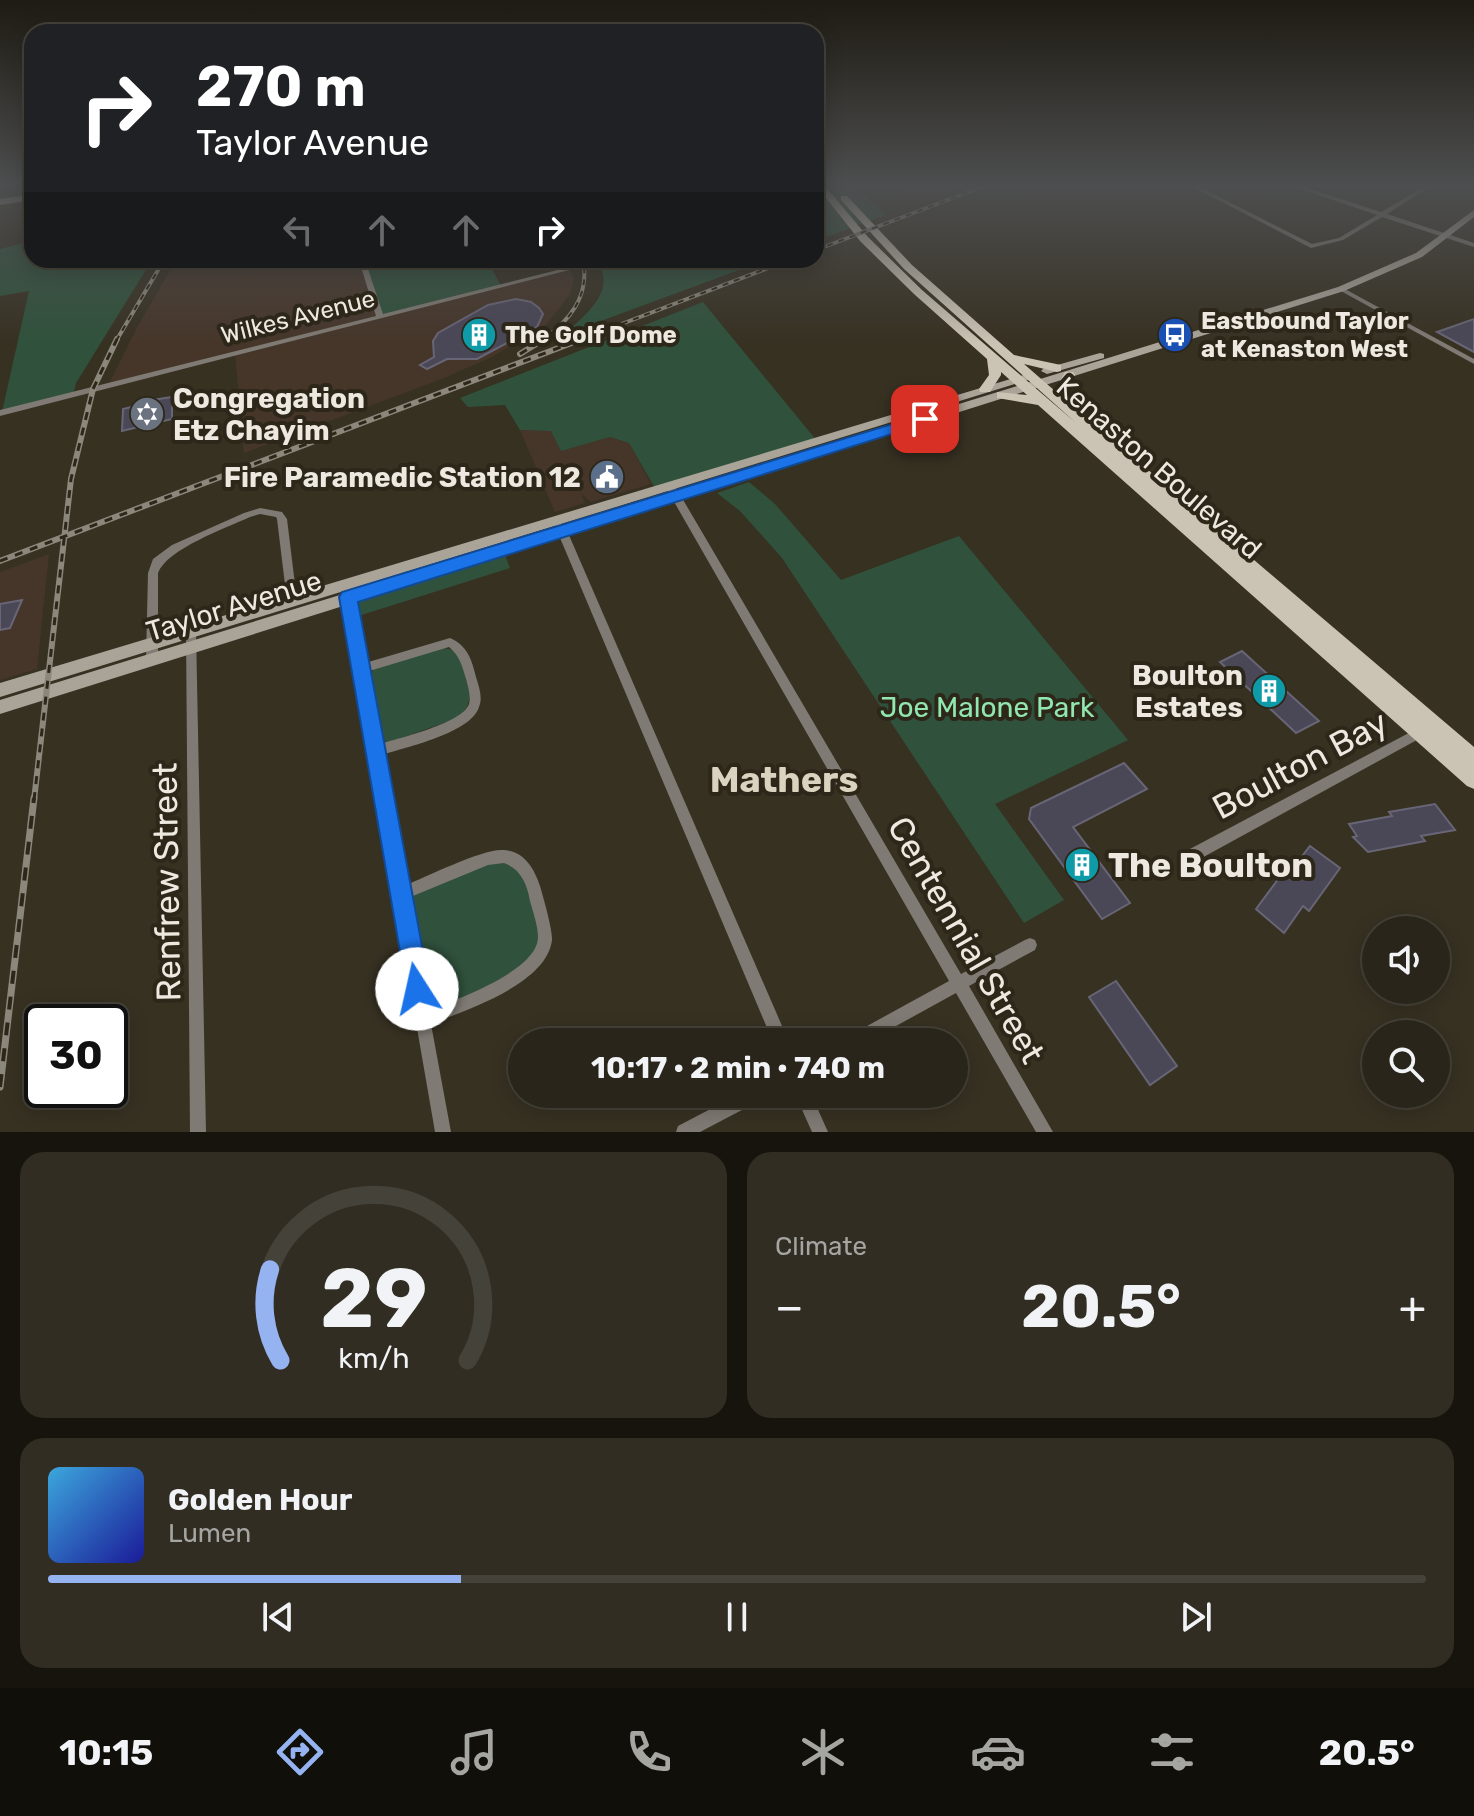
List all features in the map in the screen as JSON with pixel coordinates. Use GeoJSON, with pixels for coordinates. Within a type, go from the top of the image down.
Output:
{"type":"FeatureCollection","features":[{"type":"Feature","properties":{"kind":"main road","name":"Kenaston Boulevard"},"geometry":{"type":"LineString","coordinates":[[865,238],[993,359],[1028,381],[1427,728],[1474,780]]}},
{"type":"Feature","properties":{"kind":"main road","name":"Kenaston Boulevard"},"geometry":{"type":"LineString","coordinates":[[880,238],[899,258],[1010,356],[1028,381]]}},
{"type":"Feature","properties":{"kind":"main road","name":"Taylor Avenue"},"geometry":{"type":"LineString","coordinates":[[0,707],[153,651],[673,491],[985,389],[1028,381],[1171,343],[1341,289],[1404,263],[1441,238]]}},
{"type":"Feature","properties":{"kind":"main road"},"geometry":{"type":"LineString","coordinates":[[1002,395],[1053,404],[1060,389],[1063,371],[1010,356]]}},
{"type":"Feature","properties":{"kind":"main road"},"geometry":{"type":"LineString","coordinates":[[985,389],[995,375],[993,359]]}},
{"type":"Feature","properties":{"kind":"main road","name":"Taylor Avenue"},"geometry":{"type":"LineString","coordinates":[[673,491],[1002,395],[1028,381]]}},
{"type":"Feature","properties":{"kind":"main road","name":"Taylor Avenue"},"geometry":{"type":"LineString","coordinates":[[191,639],[292,601],[347,591]]}},
{"type":"Feature","properties":{"kind":"main road","name":"Taylor Avenue"},"geometry":{"type":"LineString","coordinates":[[0,690],[153,651]]}},
{"type":"Feature","properties":{"kind":"main road","name":"Kenaston Boulevard"},"geometry":{"type":"LineString","coordinates":[[1427,728],[1474,759]]}},
{"type":"Feature","properties":{"kind":"street"},"geometry":{"type":"LineString","coordinates":[[1295,238],[1311,246],[1343,238]]}},
{"type":"Feature","properties":{"kind":"street"},"geometry":{"type":"LineString","coordinates":[[1453,238],[1474,245]]}},
{"type":"Feature","properties":{"kind":"street"},"geometry":{"type":"LineString","coordinates":[[365,268],[380,317]]}},
{"type":"Feature","properties":{"kind":"street","name":"Wilkes Avenue"},"geometry":{"type":"LineString","coordinates":[[0,413],[573,268]]}},
{"type":"Feature","properties":{"kind":"street"},"geometry":{"type":"LineString","coordinates":[[1341,289],[1474,362]]}},
{"type":"Feature","properties":{"kind":"street","name":"Centennial Street"},"geometry":{"type":"LineString","coordinates":[[673,491],[1045,1132]]}},
{"type":"Feature","properties":{"kind":"street"},"geometry":{"type":"LineString","coordinates":[[153,651],[153,573],[157,562],[175,548],[260,511],[279,514],[282,519],[292,601]]}},
{"type":"Feature","properties":{"kind":"street"},"geometry":{"type":"LineString","coordinates":[[560,526],[775,1028]]}},
{"type":"Feature","properties":{"kind":"street"},"geometry":{"type":"LineString","coordinates":[[347,591],[443,1132]]}},
{"type":"Feature","properties":{"kind":"street","name":"Renfrew Street"},"geometry":{"type":"LineString","coordinates":[[191,639],[198,1132]]}},
{"type":"Feature","properties":{"kind":"street"},"geometry":{"type":"LineString","coordinates":[[361,669],[450,642],[465,656],[475,693],[474,706],[469,715],[455,724],[376,751]]}},
{"type":"Feature","properties":{"kind":"street","name":"Boulton Bay"},"geometry":{"type":"LineString","coordinates":[[1193,855],[1427,728]]}},
{"type":"Feature","properties":{"kind":"street"},"geometry":{"type":"LineString","coordinates":[[400,894],[488,858],[502,855],[513,857],[526,869],[545,939],[534,964],[518,977],[423,1020]]}},
{"type":"Feature","properties":{"kind":"street"},"geometry":{"type":"LineString","coordinates":[[878,1028],[1030,945]]}},
{"type":"Feature","properties":{"kind":"street"},"geometry":{"type":"LineString","coordinates":[[684,1132],[729,1108]]}},
{"type":"Feature","properties":{"kind":"street"},"geometry":{"type":"LineString","coordinates":[[809,1108],[820,1132]]}},
{"type":"Feature","properties":{"kind":"shaded area"},"geometry":{"type":"Polygon","coordinates":[[[171,268],[365,268],[380,317],[570,269],[574,279],[570,294],[547,324],[492,357],[244,453],[235,354],[108,386],[171,268]]]}},
{"type":"Feature","properties":{"kind":"shaded area"},"geometry":{"type":"Polygon","coordinates":[[[520,430],[551,431],[561,451],[610,437],[629,443],[651,484],[591,502],[581,493],[585,503],[555,512],[520,430]]]}},
{"type":"Feature","properties":{"kind":"shaded area"},"geometry":{"type":"Polygon","coordinates":[[[49,554],[37,669],[0,680],[0,572],[49,554]]]}},
{"type":"Feature","properties":{"kind":"green space"},"geometry":{"type":"Polygon","coordinates":[[[24,243],[24,268],[147,268],[76,383],[73,395],[2,412],[29,291],[0,296],[0,249],[24,243]]]}},
{"type":"Feature","properties":{"kind":"green space"},"geometry":{"type":"Polygon","coordinates":[[[365,268],[491,268],[501,286],[380,317],[365,268]]]}},
{"type":"Feature","properties":{"kind":"green space"},"geometry":{"type":"Polygon","coordinates":[[[600,268],[744,268],[563,335],[596,302],[604,283],[600,268]]]}},
{"type":"Feature","properties":{"kind":"green space"},"geometry":{"type":"Polygon","coordinates":[[[703,302],[817,441],[656,490],[629,443],[610,437],[561,451],[551,431],[520,430],[505,405],[468,407],[460,398],[703,302]]]}},
{"type":"Feature","properties":{"kind":"green space","name":"Joe Malone Park"},"geometry":{"type":"Polygon","coordinates":[[[749,482],[775,504],[841,580],[959,536],[1128,740],[995,804],[1064,900],[1024,923],[782,558],[740,511],[717,493],[749,482]]]}},
{"type":"Feature","properties":{"kind":"green space"},"geometry":{"type":"Polygon","coordinates":[[[503,550],[510,568],[352,618],[348,597],[503,550]]]}},
{"type":"Feature","properties":{"kind":"green space"},"geometry":{"type":"Polygon","coordinates":[[[439,647],[453,650],[461,660],[470,695],[467,708],[455,719],[390,742],[381,741],[368,677],[375,668],[439,647]]]}},
{"type":"Feature","properties":{"kind":"green space"},"geometry":{"type":"Polygon","coordinates":[[[488,858],[521,861],[545,939],[534,964],[423,1020],[400,894],[488,858]]]}},
{"type":"Feature","properties":{"kind":"building","name":"The Golf Dome"},"geometry":{"type":"Polygon","coordinates":[[[516,299],[531,302],[539,308],[543,314],[537,327],[477,359],[447,359],[427,369],[420,365],[434,357],[433,341],[438,333],[488,305],[516,299]]]}},
{"type":"Feature","properties":{"kind":"building"},"geometry":{"type":"Polygon","coordinates":[[[1474,319],[1474,352],[1437,332],[1474,319]]]}},
{"type":"Feature","properties":{"kind":"building","name":"Congregation Etz Chayim"},"geometry":{"type":"Polygon","coordinates":[[[172,397],[172,419],[122,431],[123,409],[139,405],[139,402],[172,397]]]}},
{"type":"Feature","properties":{"kind":"building"},"geometry":{"type":"Polygon","coordinates":[[[22,600],[10,628],[0,630],[0,604],[22,600]]]}},
{"type":"Feature","properties":{"kind":"building","name":"Boulton Estates"},"geometry":{"type":"Polygon","coordinates":[[[1242,651],[1319,721],[1296,733],[1220,662],[1242,651]]]}},
{"type":"Feature","properties":{"kind":"building","name":"The Boulton"},"geometry":{"type":"Polygon","coordinates":[[[1124,763],[1147,789],[1073,827],[1130,903],[1102,919],[1029,819],[1031,808],[1124,763]]]}},
{"type":"Feature","properties":{"kind":"building"},"geometry":{"type":"Polygon","coordinates":[[[1435,804],[1455,830],[1421,836],[1425,841],[1368,852],[1353,837],[1357,836],[1349,824],[1392,816],[1389,812],[1435,804]]]}},
{"type":"Feature","properties":{"kind":"building"},"geometry":{"type":"Polygon","coordinates":[[[1310,846],[1340,868],[1309,911],[1303,906],[1284,933],[1256,909],[1282,874],[1286,877],[1310,846]]]}},
{"type":"Feature","properties":{"kind":"building"},"geometry":{"type":"Polygon","coordinates":[[[1116,981],[1177,1066],[1150,1085],[1089,997],[1116,981]]]}},
{"type":"Feature","properties":{"kind":"railway"},"geometry":{"type":"LineString","coordinates":[[824,247],[848,238]]}},
{"type":"Feature","properties":{"kind":"railway"},"geometry":{"type":"LineString","coordinates":[[116,341],[159,268]]}},
{"type":"Feature","properties":{"kind":"railway"},"geometry":{"type":"LineString","coordinates":[[542,340],[561,325],[576,306],[583,285],[584,268]]}},
{"type":"Feature","properties":{"kind":"railway"},"geometry":{"type":"LineString","coordinates":[[577,341],[768,268]]}},
{"type":"Feature","properties":{"kind":"railway"},"geometry":{"type":"LineString","coordinates":[[64,536],[582,339]]}},
{"type":"Feature","properties":{"kind":"railway"},"geometry":{"type":"LineString","coordinates":[[520,354],[542,340]]}},
{"type":"Feature","properties":{"kind":"railway"},"geometry":{"type":"LineString","coordinates":[[64,536],[71,479],[93,389],[116,341]]}},
{"type":"Feature","properties":{"kind":"railway"},"geometry":{"type":"LineString","coordinates":[[0,561],[64,536]]}},
{"type":"Feature","properties":{"kind":"railway"},"geometry":{"type":"LineString","coordinates":[[34,800],[64,536]]}},
{"type":"Feature","properties":{"kind":"railway"},"geometry":{"type":"LineString","coordinates":[[0,1087],[34,798]]}},
{"type":"Feature","properties":{"kind":"place","name":"The Golf Dome"},"geometry":{"type":"Point","coordinates":[479,335]}},
{"type":"Feature","properties":{"kind":"place","name":"Eastbound Taylor at Kenaston West"},"geometry":{"type":"Point","coordinates":[1175,335]}},
{"type":"Feature","properties":{"kind":"place","name":"Congregation Etz Chayim"},"geometry":{"type":"Point","coordinates":[147,414]}},
{"type":"Feature","properties":{"kind":"place","name":"Fire Paramedic Station 12"},"geometry":{"type":"Point","coordinates":[607,477]}},
{"type":"Feature","properties":{"kind":"place","name":"Boulton Estates"},"geometry":{"type":"Point","coordinates":[1269,691]}},
{"type":"Feature","properties":{"kind":"place","name":"The Boulton"},"geometry":{"type":"Point","coordinates":[1082,865]}},
{"type":"Feature","properties":{"kind":"district","name":"Mathers"},"geometry":{"type":"Point","coordinates":[784,779]}},
{"type":"Feature","properties":{"kind":"route"},"geometry":{"type":"LineString","coordinates":[[417,989],[348,597],[925,419]]}}]}
